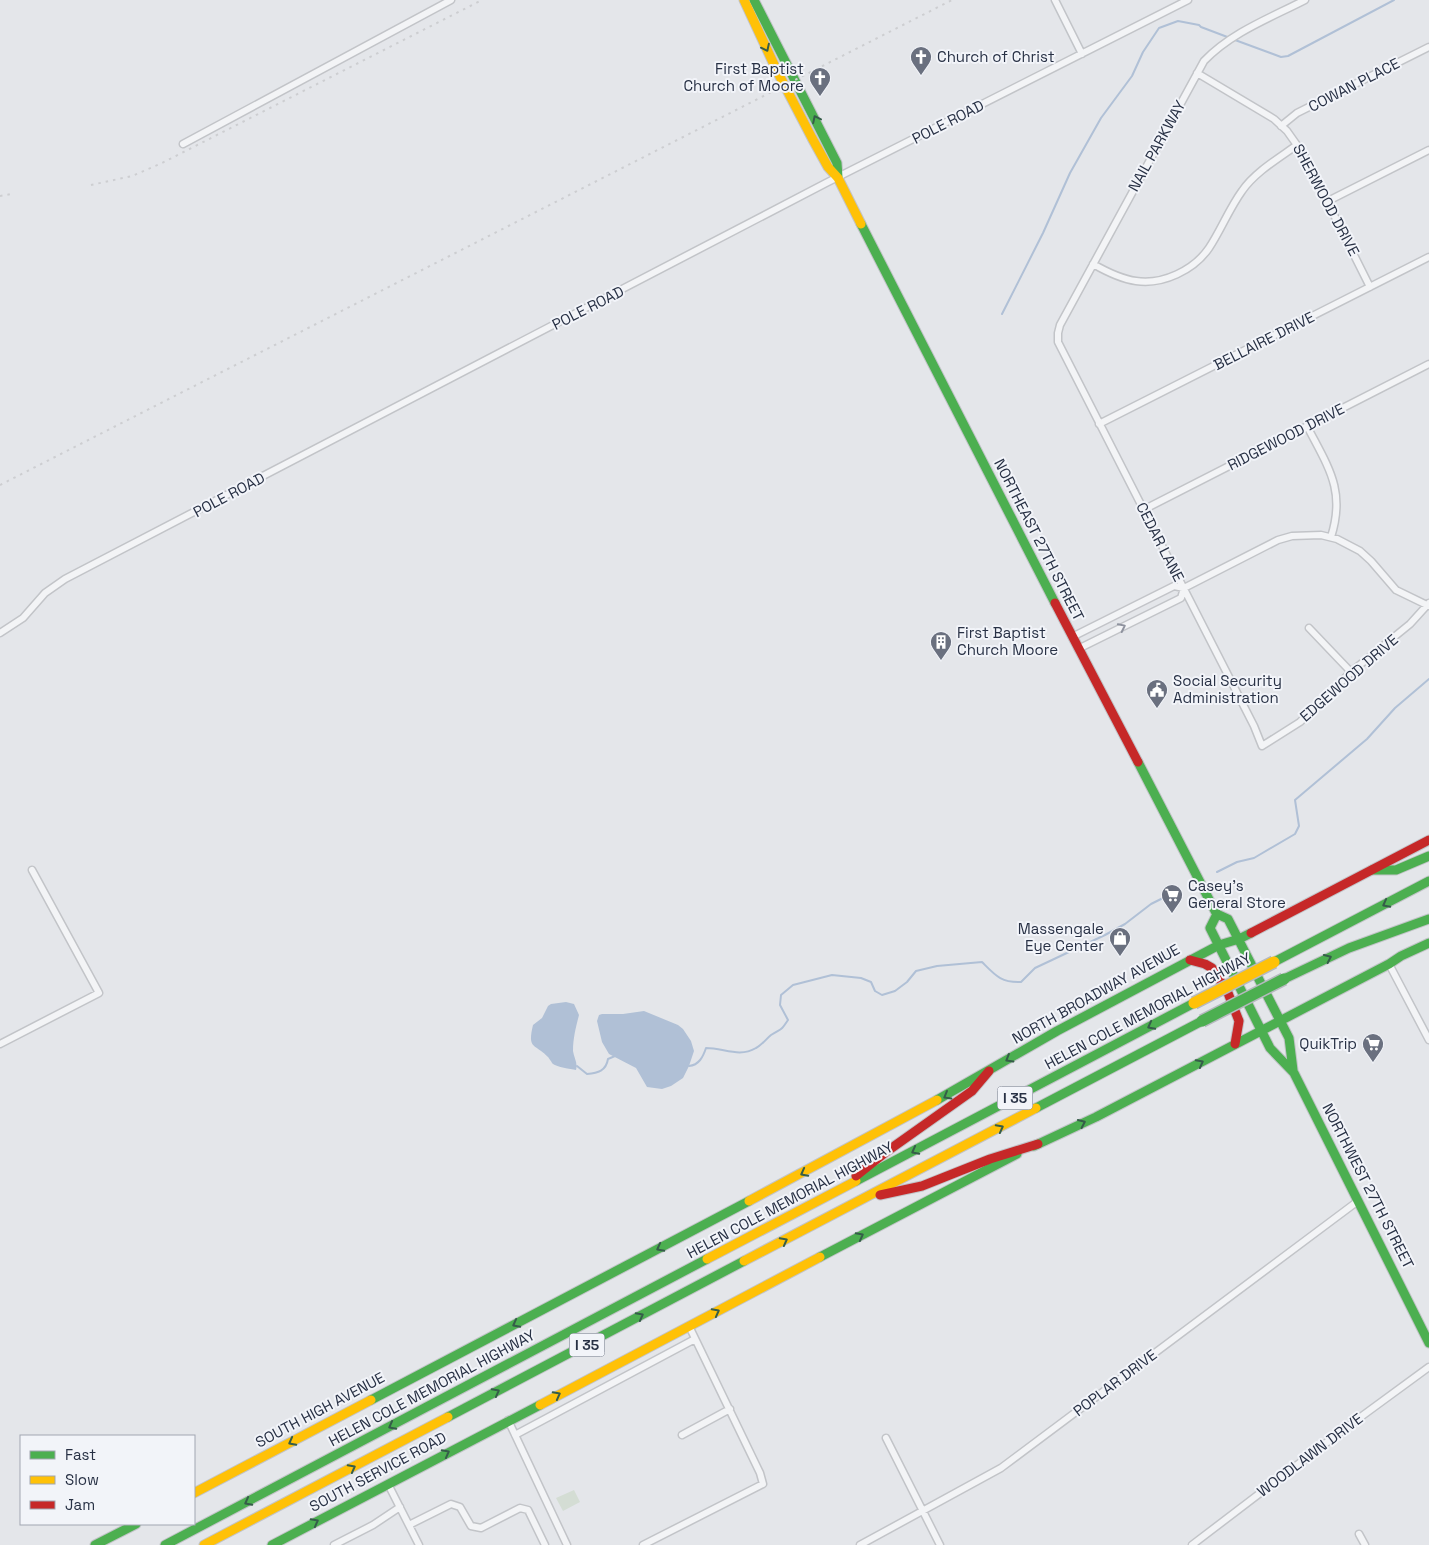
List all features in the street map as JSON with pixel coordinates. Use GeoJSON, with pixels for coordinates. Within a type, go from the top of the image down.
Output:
{"type":"FeatureCollection","features":[{"type":"Feature","properties":{"kind":"main road","name":"NORTHEAST 27TH STREET"},"geometry":{"type":"LineString","coordinates":[[744,0],[812,138],[828,167],[838,178],[1078,649],[1217,914],[1228,919],[1239,939]]}},
{"type":"Feature","properties":{"kind":"main road","name":"NORTHEAST 27TH STREET"},"geometry":{"type":"LineString","coordinates":[[754,0],[837,163],[838,178]]}},
{"type":"Feature","properties":{"kind":"main road"},"geometry":{"type":"LineString","coordinates":[[1239,939],[1429,840]]}},
{"type":"Feature","properties":{"kind":"main road"},"geometry":{"type":"LineString","coordinates":[[1372,870],[1396,870],[1429,856]]}},
{"type":"Feature","properties":{"kind":"main road","name":"HELEN COLE MEMORIAL HIGHWAY"},"geometry":{"type":"LineString","coordinates":[[165,1545],[1429,881]]}},
{"type":"Feature","properties":{"kind":"main road"},"geometry":{"type":"LineString","coordinates":[[1217,914],[1210,928],[1219,945]]}},
{"type":"Feature","properties":{"kind":"main road","name":"I 35"},"geometry":{"type":"LineString","coordinates":[[204,1545],[1284,979],[1349,948],[1429,919]]}},
{"type":"Feature","properties":{"kind":"main road","name":"NORTH BROADWAY AVENUE"},"geometry":{"type":"LineString","coordinates":[[459,1354],[908,1118],[1057,1031],[1190,960],[1219,945],[1239,939]]}},
{"type":"Feature","properties":{"kind":"main road","name":"NORTHWEST 27TH STREET"},"geometry":{"type":"LineString","coordinates":[[1239,939],[1289,1038],[1293,1070],[1429,1343]]}},
{"type":"Feature","properties":{"kind":"main road"},"geometry":{"type":"LineString","coordinates":[[864,1199],[922,1186],[990,1159],[1038,1144],[1096,1117],[1429,943]]}},
{"type":"Feature","properties":{"kind":"main road","name":"NORTHWEST 27TH STREET"},"geometry":{"type":"LineString","coordinates":[[1219,945],[1270,1048],[1293,1070]]}},
{"type":"Feature","properties":{"kind":"main road"},"geometry":{"type":"LineString","coordinates":[[1190,960],[1210,966],[1221,980],[1238,1014],[1239,1023],[1235,1044]]}},
{"type":"Feature","properties":{"kind":"main road"},"geometry":{"type":"LineString","coordinates":[[835,1193],[886,1152],[972,1092],[989,1071]]}},
{"type":"Feature","properties":{"kind":"main road","name":"SOUTH SERVICE ROAD"},"geometry":{"type":"LineString","coordinates":[[272,1545],[1038,1144]]}},
{"type":"Feature","properties":{"kind":"main road","name":"SOUTH HIGH AVENUE"},"geometry":{"type":"LineString","coordinates":[[195,1492],[459,1354]]}},
{"type":"Feature","properties":{"kind":"main road"},"geometry":{"type":"LineString","coordinates":[[216,1545],[256,1518]]}},
{"type":"Feature","properties":{"kind":"main road"},"geometry":{"type":"LineString","coordinates":[[95,1545],[134,1525]]}},
{"type":"Feature","properties":{"kind":"street"},"geometry":{"type":"LineString","coordinates":[[183,144],[451,0]]}},
{"type":"Feature","properties":{"kind":"street"},"geometry":{"type":"LineString","coordinates":[[1055,0],[1082,54]]}},
{"type":"Feature","properties":{"kind":"street","name":"POLE ROAD"},"geometry":{"type":"LineString","coordinates":[[0,633],[23,618],[45,593],[65,579],[838,178],[1188,0]]}},
{"type":"Feature","properties":{"kind":"street","name":"NAIL PARKWAY"},"geometry":{"type":"LineString","coordinates":[[1058,337],[1060,325],[1204,61],[1225,42],[1244,30],[1305,0]]}},
{"type":"Feature","properties":{"kind":"street","name":"COWAN PLACE"},"geometry":{"type":"LineString","coordinates":[[1281,126],[1297,114],[1429,47]]}},
{"type":"Feature","properties":{"kind":"street","name":"SHERWOOD DRIVE"},"geometry":{"type":"LineString","coordinates":[[1197,73],[1263,111],[1281,126],[1298,145],[1370,286]]}},
{"type":"Feature","properties":{"kind":"street"},"geometry":{"type":"LineString","coordinates":[[1094,264],[1118,276],[1137,282],[1156,281],[1183,272],[1208,249],[1249,182],[1298,145]]}},
{"type":"Feature","properties":{"kind":"street"},"geometry":{"type":"LineString","coordinates":[[1328,201],[1429,150]]}},
{"type":"Feature","properties":{"kind":"street","name":"BELLAIRE DRIVE"},"geometry":{"type":"LineString","coordinates":[[1099,424],[1429,257]]}},
{"type":"Feature","properties":{"kind":"street","name":"CEDAR LANE"},"geometry":{"type":"LineString","coordinates":[[1058,337],[1060,347],[1254,726],[1262,746]]}},
{"type":"Feature","properties":{"kind":"street","name":"RIDGEWOOD DRIVE"},"geometry":{"type":"LineString","coordinates":[[1143,510],[1429,364]]}},
{"type":"Feature","properties":{"kind":"street"},"geometry":{"type":"LineString","coordinates":[[1308,426],[1334,483],[1337,509],[1331,537]]}},
{"type":"Feature","properties":{"kind":"street"},"geometry":{"type":"LineString","coordinates":[[1072,637],[1174,586],[1184,588],[1278,540],[1300,535],[1331,537],[1353,546],[1366,556],[1396,590],[1429,605]]}},
{"type":"Feature","properties":{"kind":"street"},"geometry":{"type":"LineString","coordinates":[[1078,649],[1180,598],[1184,588]]}},
{"type":"Feature","properties":{"kind":"street","name":"EDGEWOOD DRIVE"},"geometry":{"type":"LineString","coordinates":[[1262,746],[1300,722],[1351,672],[1410,624],[1429,605]]}},
{"type":"Feature","properties":{"kind":"street"},"geometry":{"type":"LineString","coordinates":[[1309,628],[1351,672]]}},
{"type":"Feature","properties":{"kind":"street"},"geometry":{"type":"LineString","coordinates":[[0,1044],[99,994],[32,870]]}},
{"type":"Feature","properties":{"kind":"street"},"geometry":{"type":"LineString","coordinates":[[1389,964],[1429,1040]]}},
{"type":"Feature","properties":{"kind":"street","name":"POPLAR DRIVE"},"geometry":{"type":"LineString","coordinates":[[860,1545],[988,1476],[1020,1454],[1358,1201]]}},
{"type":"Feature","properties":{"kind":"street"},"geometry":{"type":"LineString","coordinates":[[643,1545],[763,1484],[760,1473],[689,1326]]}},
{"type":"Feature","properties":{"kind":"street"},"geometry":{"type":"LineString","coordinates":[[515,1435],[696,1339]]}},
{"type":"Feature","properties":{"kind":"street","name":"WOODLAWN DRIVE"},"geometry":{"type":"LineString","coordinates":[[1192,1545],[1429,1367]]}},
{"type":"Feature","properties":{"kind":"street"},"geometry":{"type":"LineString","coordinates":[[682,1435],[730,1410]]}},
{"type":"Feature","properties":{"kind":"street"},"geometry":{"type":"LineString","coordinates":[[503,1423],[515,1435],[566,1545]]}},
{"type":"Feature","properties":{"kind":"street"},"geometry":{"type":"LineString","coordinates":[[886,1438],[940,1545]]}},
{"type":"Feature","properties":{"kind":"street"},"geometry":{"type":"LineString","coordinates":[[388,1484],[419,1545]]}},
{"type":"Feature","properties":{"kind":"street"},"geometry":{"type":"LineString","coordinates":[[409,1525],[451,1504],[460,1507],[471,1526],[481,1528],[520,1508],[528,1510],[546,1545]]}},
{"type":"Feature","properties":{"kind":"street"},"geometry":{"type":"LineString","coordinates":[[334,1545],[373,1525],[400,1508]]}},
{"type":"Feature","properties":{"kind":"street"},"geometry":{"type":"LineString","coordinates":[[1359,1534],[1365,1545]]}},
{"type":"Feature","properties":{"kind":"shaded area"},"geometry":{"type":"Polygon","coordinates":[[[574,1490],[580,1502],[563,1511],[556,1498],[574,1490]]]}},
{"type":"Feature","properties":{"kind":"water"},"geometry":{"type":"Polygon","coordinates":[[[566,1002],[574,1004],[579,1015],[573,1046],[577,1065],[576,1070],[553,1064],[548,1057],[533,1045],[531,1039],[533,1025],[542,1018],[548,1006],[566,1002]]]}},
{"type":"Feature","properties":{"kind":"water"},"geometry":{"type":"Polygon","coordinates":[[[644,1011],[678,1025],[683,1029],[691,1041],[694,1051],[683,1078],[671,1086],[662,1089],[647,1087],[636,1068],[609,1054],[602,1042],[597,1021],[599,1015],[602,1014],[644,1011]]]}},
{"type":"Feature","properties":{"kind":"waterway"},"geometry":{"type":"LineString","coordinates":[[1235,40],[1281,57],[1288,56],[1394,0]]}},
{"type":"Feature","properties":{"kind":"waterway"},"geometry":{"type":"LineString","coordinates":[[1002,314],[1043,233],[1070,173],[1101,118],[1132,76],[1143,52],[1159,28],[1178,21],[1199,25],[1230,38]]}},
{"type":"Feature","properties":{"kind":"waterway"},"geometry":{"type":"LineString","coordinates":[[1217,872],[1237,862],[1254,858],[1295,834],[1299,826],[1295,800],[1367,739],[1395,708],[1429,679]]}},
{"type":"Feature","properties":{"kind":"waterway"},"geometry":{"type":"LineString","coordinates":[[689,1066],[700,1060],[706,1048],[744,1052],[758,1047],[781,1029],[788,1020],[780,1005],[781,995],[793,985],[832,975],[861,978],[871,982],[875,991],[882,995],[895,991],[907,982],[916,971],[937,966],[982,962],[1003,980],[1021,982],[1035,968],[1105,935],[1125,924],[1151,904],[1177,891]]}},
{"type":"Feature","properties":{"kind":"waterway"},"geometry":{"type":"LineString","coordinates":[[577,1066],[587,1074],[595,1073],[601,1071],[608,1059],[615,1056]]}},
{"type":"Feature","properties":{"kind":"railway"},"geometry":{"type":"LineString","coordinates":[[91,185],[132,176],[162,163],[482,0]]}},
{"type":"Feature","properties":{"kind":"railway"},"geometry":{"type":"LineString","coordinates":[[0,485],[952,0]]}},
{"type":"Feature","properties":{"kind":"railway"},"geometry":{"type":"LineString","coordinates":[[0,196],[11,194]]}},
{"type":"Feature","properties":{"kind":"traffic: fast"},"geometry":{"type":"LineString","coordinates":[[754,0],[837,163],[838,177]]}},
{"type":"Feature","properties":{"kind":"traffic: fast"},"geometry":{"type":"LineString","coordinates":[[861,224],[1055,603]]}},
{"type":"Feature","properties":{"kind":"traffic: fast"},"geometry":{"type":"LineString","coordinates":[[1138,762],[1215,911],[1217,914],[1228,919],[1289,1038],[1293,1070]]}},
{"type":"Feature","properties":{"kind":"traffic: fast"},"geometry":{"type":"LineString","coordinates":[[1372,870],[1396,870],[1429,856]]}},
{"type":"Feature","properties":{"kind":"traffic: fast"},"geometry":{"type":"LineString","coordinates":[[1274,962],[1429,881]]}},
{"type":"Feature","properties":{"kind":"traffic: fast"},"geometry":{"type":"LineString","coordinates":[[1217,914],[1210,928],[1270,1048],[1294,1073],[1429,1343]]}},
{"type":"Feature","properties":{"kind":"traffic: fast"},"geometry":{"type":"LineString","coordinates":[[1284,979],[1349,948],[1429,919]]}},
{"type":"Feature","properties":{"kind":"traffic: fast"},"geometry":{"type":"LineString","coordinates":[[937,1100],[1057,1031],[1219,945],[1251,933]]}},
{"type":"Feature","properties":{"kind":"traffic: fast"},"geometry":{"type":"LineString","coordinates":[[1034,1146],[1096,1117],[1429,943]]}},
{"type":"Feature","properties":{"kind":"traffic: fast"},"geometry":{"type":"LineString","coordinates":[[1202,1021],[1284,979]]}},
{"type":"Feature","properties":{"kind":"traffic: fast"},"geometry":{"type":"LineString","coordinates":[[856,1181],[1194,1003]]}},
{"type":"Feature","properties":{"kind":"traffic: fast"},"geometry":{"type":"LineString","coordinates":[[1036,1108],[1202,1021]]}},
{"type":"Feature","properties":{"kind":"traffic: fast"},"geometry":{"type":"LineString","coordinates":[[820,1257],[1017,1154]]}},
{"type":"Feature","properties":{"kind":"traffic: fast"},"geometry":{"type":"LineString","coordinates":[[371,1400],[749,1201]]}},
{"type":"Feature","properties":{"kind":"traffic: fast"},"geometry":{"type":"LineString","coordinates":[[165,1545],[707,1259]]}},
{"type":"Feature","properties":{"kind":"traffic: fast"},"geometry":{"type":"LineString","coordinates":[[448,1417],[744,1261]]}},
{"type":"Feature","properties":{"kind":"traffic: fast"},"geometry":{"type":"LineString","coordinates":[[272,1545],[540,1405]]}},
{"type":"Feature","properties":{"kind":"traffic: fast"},"geometry":{"type":"LineString","coordinates":[[95,1545],[134,1525]]}},
{"type":"Feature","properties":{"kind":"traffic: slow"},"geometry":{"type":"LineString","coordinates":[[744,0],[777,71],[828,167],[838,178],[861,224]]}},
{"type":"Feature","properties":{"kind":"traffic: slow"},"geometry":{"type":"LineString","coordinates":[[1194,1003],[1274,962]]}},
{"type":"Feature","properties":{"kind":"traffic: slow"},"geometry":{"type":"LineString","coordinates":[[749,1201],[937,1100]]}},
{"type":"Feature","properties":{"kind":"traffic: slow"},"geometry":{"type":"LineString","coordinates":[[744,1261],[1036,1108]]}},
{"type":"Feature","properties":{"kind":"traffic: slow"},"geometry":{"type":"LineString","coordinates":[[707,1259],[856,1181]]}},
{"type":"Feature","properties":{"kind":"traffic: slow"},"geometry":{"type":"LineString","coordinates":[[540,1405],[820,1257]]}},
{"type":"Feature","properties":{"kind":"traffic: slow"},"geometry":{"type":"LineString","coordinates":[[195,1492],[371,1400]]}},
{"type":"Feature","properties":{"kind":"traffic: slow"},"geometry":{"type":"LineString","coordinates":[[204,1545],[448,1417]]}},
{"type":"Feature","properties":{"kind":"traffic: jam"},"geometry":{"type":"LineString","coordinates":[[1055,603],[1138,762]]}},
{"type":"Feature","properties":{"kind":"traffic: jam"},"geometry":{"type":"LineString","coordinates":[[1251,933],[1429,840]]}},
{"type":"Feature","properties":{"kind":"traffic: jam"},"geometry":{"type":"LineString","coordinates":[[1190,960],[1212,968],[1228,993],[1239,1021],[1235,1044]]}},
{"type":"Feature","properties":{"kind":"traffic: jam"},"geometry":{"type":"LineString","coordinates":[[856,1176],[886,1152],[972,1091],[989,1071]]}},
{"type":"Feature","properties":{"kind":"traffic: jam"},"geometry":{"type":"LineString","coordinates":[[880,1195],[922,1186],[990,1159],[1038,1144]]}},
{"type":"Feature","properties":{"kind":"place","name":"Church of Christ"},"geometry":{"type":"Point","coordinates":[921,76]}},
{"type":"Feature","properties":{"kind":"place","name":"First Baptist Church of Moore"},"geometry":{"type":"Point","coordinates":[820,97]}},
{"type":"Feature","properties":{"kind":"place","name":"First Baptist Church Moore"},"geometry":{"type":"Point","coordinates":[941,661]}},
{"type":"Feature","properties":{"kind":"place","name":"Social Security Administration"},"geometry":{"type":"Point","coordinates":[1157,709]}},
{"type":"Feature","properties":{"kind":"place","name":"Casey's General Store"},"geometry":{"type":"Point","coordinates":[1172,914]}},
{"type":"Feature","properties":{"kind":"place","name":"Massengale Eye Center"},"geometry":{"type":"Point","coordinates":[1120,957]}},
{"type":"Feature","properties":{"kind":"place","name":"QuikTrip"},"geometry":{"type":"Point","coordinates":[1373,1063]}}]}
